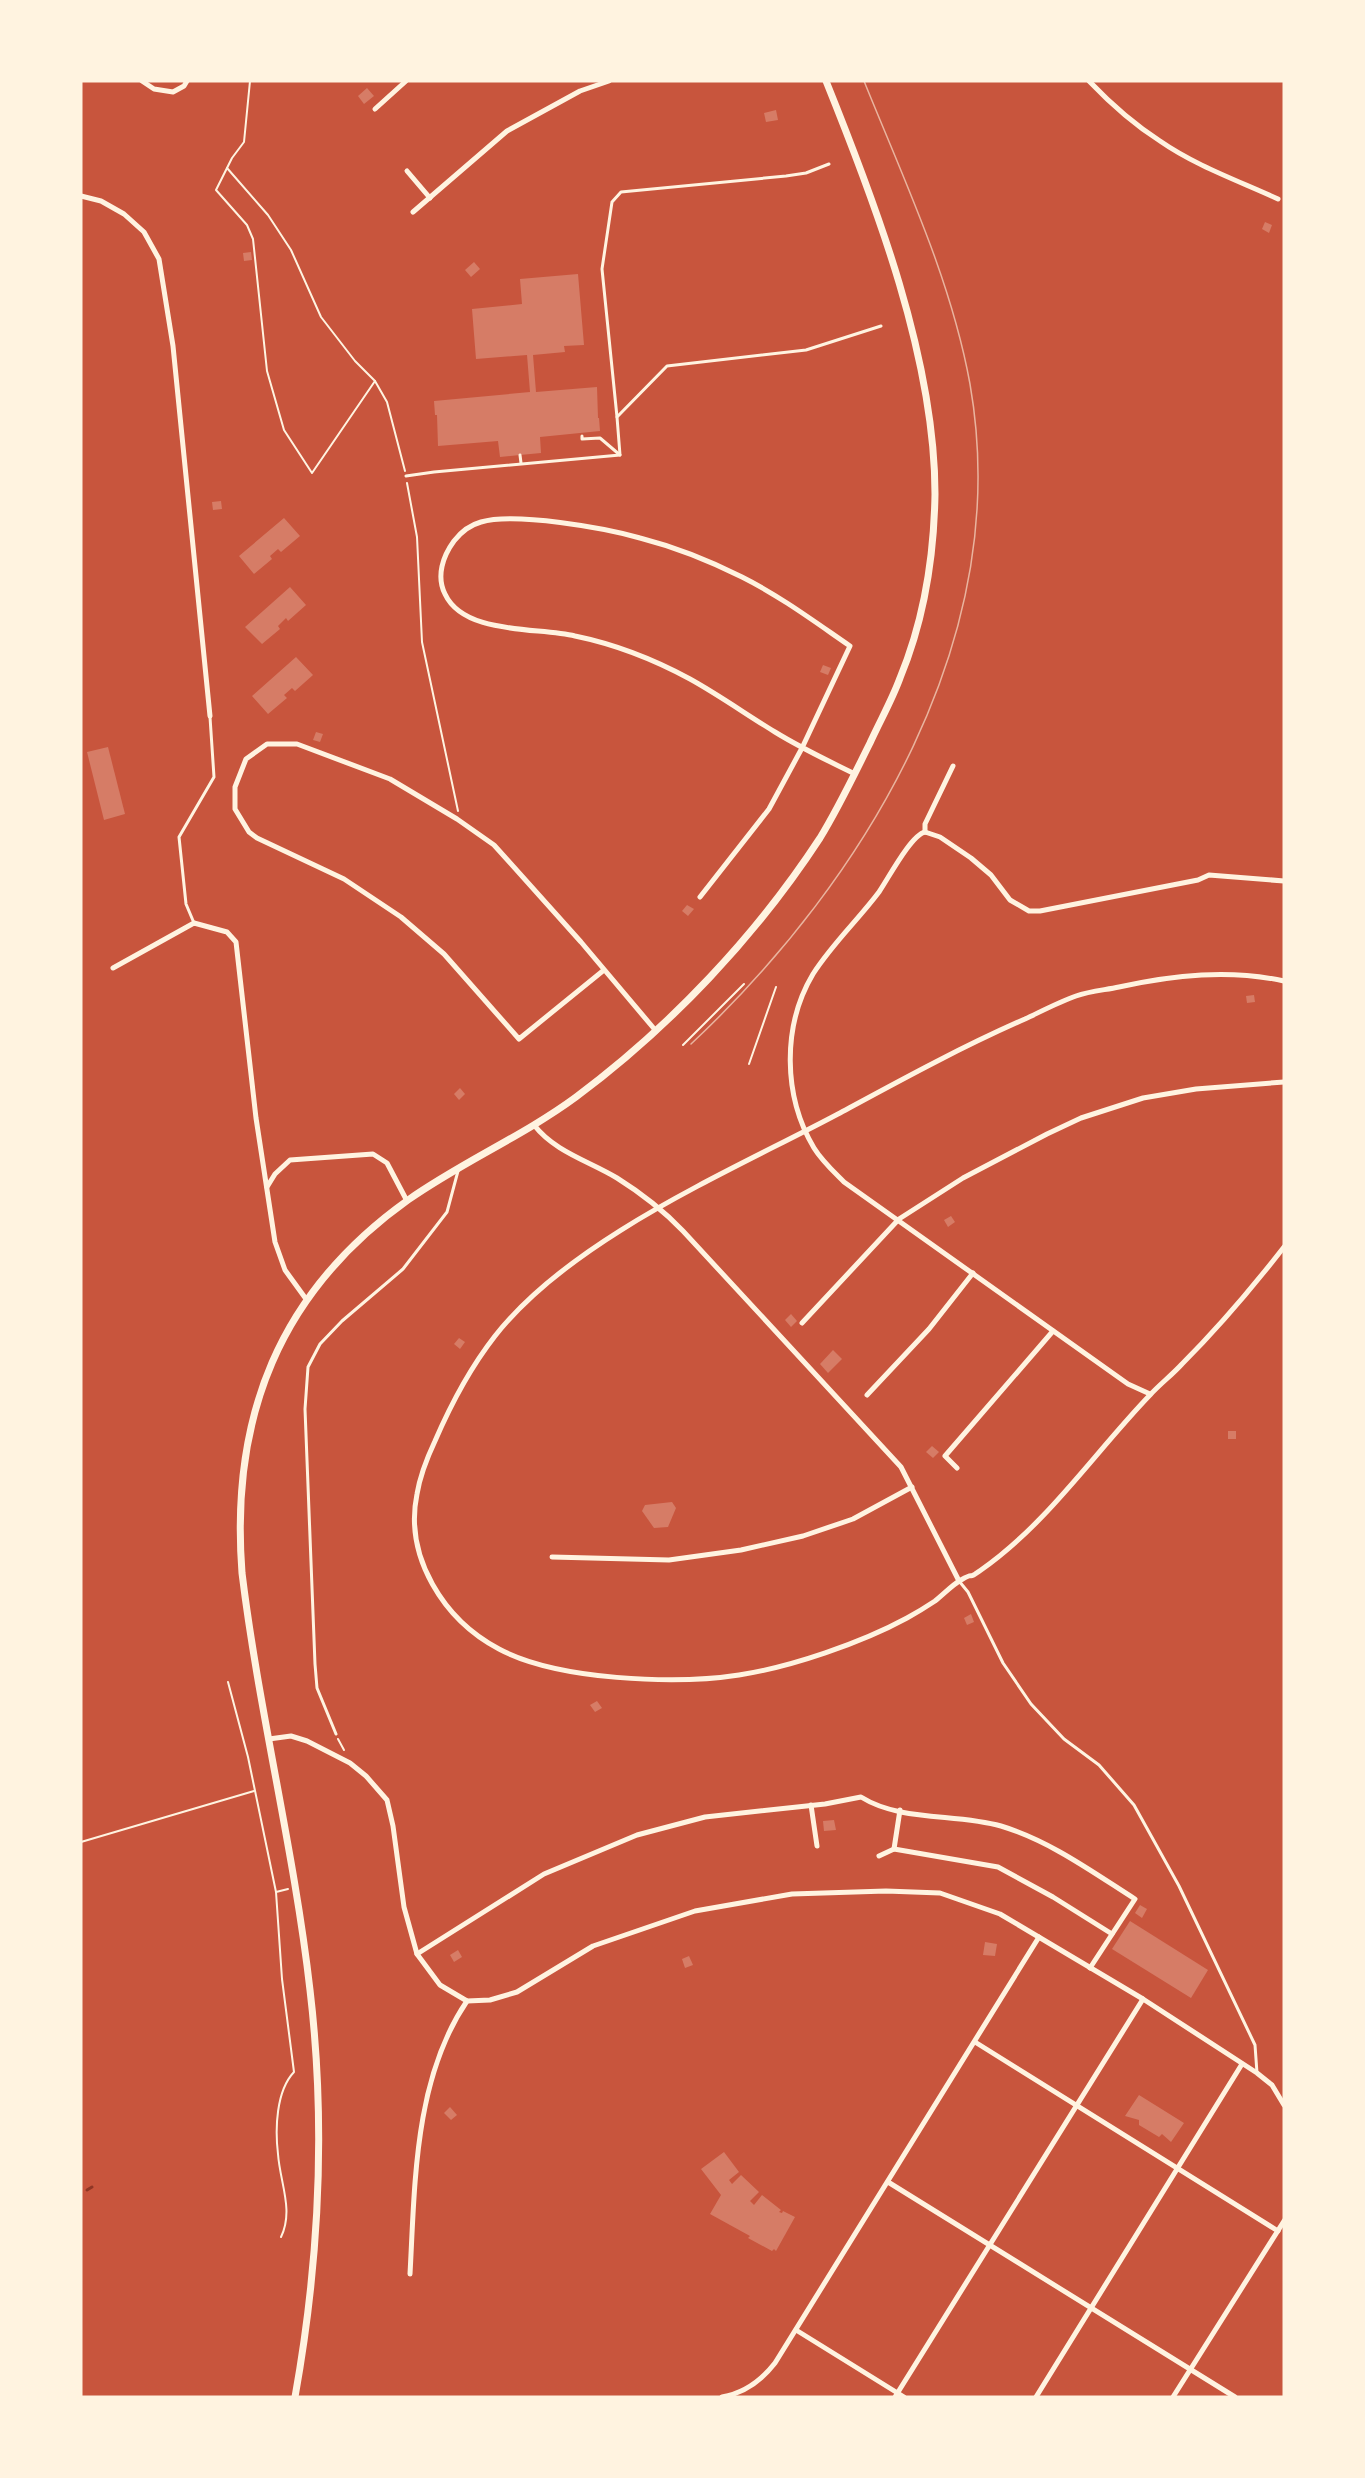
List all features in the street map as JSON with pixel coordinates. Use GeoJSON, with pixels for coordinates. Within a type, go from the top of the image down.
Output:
{"type":"FeatureCollection","features":[{"type":"Feature","properties":{"kind":"street"},"geometry":{"type":"LineString","coordinates":[[142,81],[154,89],[172,92],[184,86],[187,81]]}},
{"type":"Feature","properties":{"kind":"street"},"geometry":{"type":"LineString","coordinates":[[413,212],[507,131],[580,91],[609,81]]}},
{"type":"Feature","properties":{"kind":"street"},"geometry":{"type":"LineString","coordinates":[[295,2397],[314,2249],[319,2153],[314,2022],[295,1887],[242,1573],[240,1489],[248,1434],[262,1385],[306,1299],[354,1245],[407,1201],[534,1125],[574,1098],[656,1031],[700,988],[757,924],[819,839],[855,774],[901,677],[929,576],[935,491],[930,425],[905,310],[864,175],[826,81]]}},
{"type":"Feature","properties":{"kind":"street"},"geometry":{"type":"LineString","coordinates":[[1089,81],[1103,96],[1160,141],[1198,163],[1278,199]]}},
{"type":"Feature","properties":{"kind":"street"},"geometry":{"type":"LineString","coordinates":[[375,109],[404,82]]}},
{"type":"Feature","properties":{"kind":"street"},"geometry":{"type":"LineString","coordinates":[[407,171],[430,198]]}},
{"type":"Feature","properties":{"kind":"street"},"geometry":{"type":"LineString","coordinates":[[81,196],[101,201],[124,214],[144,232],[159,259],[173,346],[210,716]]}},
{"type":"Feature","properties":{"kind":"street"},"geometry":{"type":"LineString","coordinates":[[700,897],[769,809],[802,748],[850,646],[745,578],[696,556],[622,533],[541,521],[492,520],[479,522],[463,531],[444,558],[441,575],[445,594],[462,614],[491,625],[575,636],[636,654],[690,679],[802,748],[855,774]]}},
{"type":"Feature","properties":{"kind":"street"},"geometry":{"type":"LineString","coordinates":[[604,970],[519,1039],[444,954],[401,917],[344,879],[257,838],[249,832],[234,809],[235,787],[246,759],[267,744],[297,744],[390,779],[460,822],[494,845],[604,970],[656,1031]]}},
{"type":"Feature","properties":{"kind":"street"},"geometry":{"type":"LineString","coordinates":[[925,832],[925,824],[953,766]]}},
{"type":"Feature","properties":{"kind":"street"},"geometry":{"type":"LineString","coordinates":[[1150,1394],[1128,1384],[844,1182],[824,1162],[813,1147],[806,1129],[796,1098],[790,1062],[794,1025],[800,1002],[824,959],[868,906],[915,837],[925,832],[940,837],[971,858],[991,875],[1010,900],[1029,911],[1084,903],[1198,880],[1209,875],[1284,881]]}},
{"type":"Feature","properties":{"kind":"street"},"geometry":{"type":"LineString","coordinates":[[113,968],[194,923],[227,932],[236,942],[256,1118],[278,1255],[285,1270],[306,1299]]}},
{"type":"Feature","properties":{"kind":"street"},"geometry":{"type":"LineString","coordinates":[[1284,981],[1236,973],[1198,975],[1154,979],[1077,996],[991,1034],[806,1129],[661,1208],[593,1249],[541,1290],[495,1336],[466,1378],[430,1452],[417,1491],[415,1516],[422,1565],[436,1591],[463,1623],[498,1649],[521,1659],[586,1673],[653,1680],[737,1676],[827,1651],[904,1620],[935,1601],[959,1581],[977,1573],[1048,1509],[1150,1394],[1182,1364],[1248,1293],[1284,1247]]}},
{"type":"Feature","properties":{"kind":"street"},"geometry":{"type":"LineString","coordinates":[[802,1323],[899,1219],[963,1178],[1047,1134],[1112,1107],[1143,1098],[1196,1089],[1284,1082]]}},
{"type":"Feature","properties":{"kind":"street"},"geometry":{"type":"LineString","coordinates":[[534,1125],[541,1134],[556,1145],[617,1178],[661,1208],[776,1331],[900,1467],[959,1581]]}},
{"type":"Feature","properties":{"kind":"street"},"geometry":{"type":"LineString","coordinates":[[267,1187],[275,1174],[290,1160],[373,1154],[387,1163],[407,1201]]}},
{"type":"Feature","properties":{"kind":"street"},"geometry":{"type":"LineString","coordinates":[[867,1395],[928,1329],[973,1273]]}},
{"type":"Feature","properties":{"kind":"street"},"geometry":{"type":"LineString","coordinates":[[957,1468],[945,1456],[1053,1330]]}},
{"type":"Feature","properties":{"kind":"street"},"geometry":{"type":"LineString","coordinates":[[552,1557],[669,1560],[741,1550],[802,1536],[853,1519],[912,1487]]}},
{"type":"Feature","properties":{"kind":"street"},"geometry":{"type":"LineString","coordinates":[[269,1739],[291,1736],[307,1741],[350,1763],[366,1776],[387,1800],[393,1826],[404,1907],[417,1954],[440,1985],[467,2001],[490,2000],[517,1992],[593,1946],[695,1911],[792,1894],[886,1891],[940,1893],[1000,1914],[1143,1999],[1257,2073],[1272,2085],[1284,2105]]}},
{"type":"Feature","properties":{"kind":"street"},"geometry":{"type":"LineString","coordinates":[[417,1954],[544,1874],[637,1834],[705,1817],[861,1797],[868,1802],[900,1810],[1000,1826],[1024,1834],[1054,1848],[1135,1899],[1090,1968]]}},
{"type":"Feature","properties":{"kind":"street"},"geometry":{"type":"LineString","coordinates":[[811,1805],[817,1846]]}},
{"type":"Feature","properties":{"kind":"street"},"geometry":{"type":"LineString","coordinates":[[894,1849],[900,1810]]}},
{"type":"Feature","properties":{"kind":"street"},"geometry":{"type":"LineString","coordinates":[[879,1856],[894,1849],[998,1867],[1053,1897],[1112,1934]]}},
{"type":"Feature","properties":{"kind":"street"},"geometry":{"type":"LineString","coordinates":[[722,2397],[742,2391],[765,2377],[1039,1937]]}},
{"type":"Feature","properties":{"kind":"street"},"geometry":{"type":"LineString","coordinates":[[896,2395],[1143,1999]]}},
{"type":"Feature","properties":{"kind":"street"},"geometry":{"type":"LineString","coordinates":[[410,2274],[418,2163],[432,2074],[456,2017],[467,2001]]}},
{"type":"Feature","properties":{"kind":"street"},"geometry":{"type":"LineString","coordinates":[[975,2043],[1278,2231]]}},
{"type":"Feature","properties":{"kind":"street"},"geometry":{"type":"LineString","coordinates":[[1036,2397],[1242,2064]]}},
{"type":"Feature","properties":{"kind":"street"},"geometry":{"type":"LineString","coordinates":[[888,2182],[1235,2397]]}},
{"type":"Feature","properties":{"kind":"street"},"geometry":{"type":"LineString","coordinates":[[1173,2397],[1284,2221]]}},
{"type":"Feature","properties":{"kind":"street"},"geometry":{"type":"LineString","coordinates":[[796,2330],[896,2395],[904,2397]]}},
{"type":"Feature","properties":{"kind":"lane"},"geometry":{"type":"LineString","coordinates":[[620,455],[602,269],[612,202],[621,192],[786,176],[806,173],[829,164]]}},
{"type":"Feature","properties":{"kind":"lane"},"geometry":{"type":"LineString","coordinates":[[617,417],[667,366],[806,350],[881,326]]}},
{"type":"Feature","properties":{"kind":"lane"},"geometry":{"type":"LineString","coordinates":[[582,436],[582,439],[600,438],[620,455]]}},
{"type":"Feature","properties":{"kind":"lane"},"geometry":{"type":"LineString","coordinates":[[520,455],[521,463]]}},
{"type":"Feature","properties":{"kind":"lane"},"geometry":{"type":"LineString","coordinates":[[406,476],[620,455]]}},
{"type":"Feature","properties":{"kind":"lane"},"geometry":{"type":"LineString","coordinates":[[194,923],[186,904],[179,837],[214,777],[210,716]]}},
{"type":"Feature","properties":{"kind":"lane"},"geometry":{"type":"LineString","coordinates":[[336,1734],[317,1688],[315,1664],[305,1409],[308,1367],[320,1344],[342,1321],[403,1269],[447,1212],[459,1169]]}},
{"type":"Feature","properties":{"kind":"lane"},"geometry":{"type":"LineString","coordinates":[[959,1581],[972,1600],[1003,1663],[1031,1704],[1064,1738],[1099,1765],[1134,1805],[1179,1886],[1255,2045],[1257,2073]]}},
{"type":"Feature","properties":{"kind":"path"},"geometry":{"type":"LineString","coordinates":[[250,81],[244,142],[216,190],[247,225],[253,239],[267,371],[276,407],[284,430],[312,473],[375,381]]}},
{"type":"Feature","properties":{"kind":"path"},"geometry":{"type":"LineString","coordinates":[[227,168],[268,215],[291,250],[321,317],[355,361],[375,381],[387,402],[406,476],[417,537],[422,642],[460,822]]}},
{"type":"Feature","properties":{"kind":"path"},"geometry":{"type":"LineString","coordinates":[[683,1045],[744,984]]}},
{"type":"Feature","properties":{"kind":"path"},"geometry":{"type":"LineString","coordinates":[[748,1064],[776,987]]}},
{"type":"Feature","properties":{"kind":"path"},"geometry":{"type":"LineString","coordinates":[[228,1682],[248,1757],[276,1892],[282,1979],[294,2072],[288,2078],[282,2096],[278,2138],[287,2220],[281,2237]]}},
{"type":"Feature","properties":{"kind":"path"},"geometry":{"type":"LineString","coordinates":[[336,1734],[350,1763]]}},
{"type":"Feature","properties":{"kind":"path"},"geometry":{"type":"LineString","coordinates":[[81,1842],[254,1791]]}},
{"type":"Feature","properties":{"kind":"path"},"geometry":{"type":"LineString","coordinates":[[276,1892],[295,1887]]}},
{"type":"Feature","properties":{"kind":"building"},"geometry":{"type":"Polygon","coordinates":[[[367,88],[374,96],[364,104],[358,96],[367,88]]]}},
{"type":"Feature","properties":{"kind":"building"},"geometry":{"type":"Polygon","coordinates":[[[776,110],[778,120],[766,122],[764,113],[776,110]]]}},
{"type":"Feature","properties":{"kind":"building"},"geometry":{"type":"Polygon","coordinates":[[[1265,222],[1272,225],[1269,233],[1262,229],[1265,222]]]}},
{"type":"Feature","properties":{"kind":"building"},"geometry":{"type":"Polygon","coordinates":[[[251,252],[252,260],[244,261],[243,253],[251,252]]]}},
{"type":"Feature","properties":{"kind":"building"},"geometry":{"type":"Polygon","coordinates":[[[474,262],[480,269],[471,277],[465,270],[474,262]]]}},
{"type":"Feature","properties":{"kind":"building"},"geometry":{"type":"Polygon","coordinates":[[[578,274],[584,345],[564,346],[565,352],[533,355],[536,392],[597,387],[600,431],[540,437],[541,453],[500,457],[498,441],[438,446],[434,401],[530,392],[527,355],[476,359],[472,309],[522,304],[520,279],[578,274]]]}},
{"type":"Feature","properties":{"kind":"building"},"geometry":{"type":"Polygon","coordinates":[[[221,501],[222,509],[213,510],[212,502],[221,501]]]}},
{"type":"Feature","properties":{"kind":"building"},"geometry":{"type":"Polygon","coordinates":[[[284,518],[300,536],[281,552],[278,549],[270,556],[272,559],[254,574],[239,556],[284,518]]]}},
{"type":"Feature","properties":{"kind":"building"},"geometry":{"type":"Polygon","coordinates":[[[290,587],[306,605],[288,621],[286,618],[278,626],[280,629],[262,644],[245,627],[290,587]]]}},
{"type":"Feature","properties":{"kind":"building"},"geometry":{"type":"Polygon","coordinates":[[[296,657],[313,675],[295,691],[292,688],[284,695],[287,698],[268,714],[252,696],[296,657]]]}},
{"type":"Feature","properties":{"kind":"building"},"geometry":{"type":"Polygon","coordinates":[[[823,665],[831,668],[828,675],[820,672],[823,665]]]}},
{"type":"Feature","properties":{"kind":"building"},"geometry":{"type":"Polygon","coordinates":[[[316,732],[323,734],[320,742],[313,740],[316,732]]]}},
{"type":"Feature","properties":{"kind":"building"},"geometry":{"type":"Polygon","coordinates":[[[108,747],[125,814],[104,820],[87,752],[108,747]]]}},
{"type":"Feature","properties":{"kind":"building"},"geometry":{"type":"Polygon","coordinates":[[[687,905],[694,909],[688,916],[682,911],[687,905]]]}},
{"type":"Feature","properties":{"kind":"building"},"geometry":{"type":"Polygon","coordinates":[[[1254,995],[1255,1002],[1247,1003],[1246,996],[1254,995]]]}},
{"type":"Feature","properties":{"kind":"building"},"geometry":{"type":"Polygon","coordinates":[[[460,1088],[465,1094],[459,1100],[454,1094],[460,1088]]]}},
{"type":"Feature","properties":{"kind":"building"},"geometry":{"type":"Polygon","coordinates":[[[951,1216],[955,1222],[948,1227],[944,1220],[951,1216]]]}},
{"type":"Feature","properties":{"kind":"building"},"geometry":{"type":"Polygon","coordinates":[[[791,1314],[797,1321],[791,1327],[785,1320],[791,1314]]]}},
{"type":"Feature","properties":{"kind":"building"},"geometry":{"type":"Polygon","coordinates":[[[459,1338],[465,1342],[460,1349],[454,1344],[459,1338]]]}},
{"type":"Feature","properties":{"kind":"building"},"geometry":{"type":"Polygon","coordinates":[[[833,1350],[842,1359],[828,1373],[820,1364],[833,1350]]]}},
{"type":"Feature","properties":{"kind":"building"},"geometry":{"type":"Polygon","coordinates":[[[1228,1431],[1236,1431],[1236,1439],[1228,1439],[1228,1431]]]}},
{"type":"Feature","properties":{"kind":"building"},"geometry":{"type":"Polygon","coordinates":[[[932,1446],[939,1452],[933,1458],[926,1452],[932,1446]]]}},
{"type":"Feature","properties":{"kind":"building"},"geometry":{"type":"Polygon","coordinates":[[[672,1502],[676,1508],[668,1527],[654,1528],[642,1511],[645,1505],[672,1502]]]}},
{"type":"Feature","properties":{"kind":"building"},"geometry":{"type":"Polygon","coordinates":[[[971,1614],[974,1622],[967,1625],[964,1618],[971,1614]]]}},
{"type":"Feature","properties":{"kind":"building"},"geometry":{"type":"Polygon","coordinates":[[[597,1701],[602,1708],[595,1712],[590,1705],[597,1701]]]}},
{"type":"Feature","properties":{"kind":"building"},"geometry":{"type":"Polygon","coordinates":[[[834,1820],[836,1830],[824,1831],[823,1821],[834,1820]]]}},
{"type":"Feature","properties":{"kind":"building"},"geometry":{"type":"Polygon","coordinates":[[[1140,1905],[1147,1909],[1142,1918],[1135,1913],[1140,1905]]]}},
{"type":"Feature","properties":{"kind":"building"},"geometry":{"type":"Polygon","coordinates":[[[1130,1921],[1208,1970],[1191,1998],[1112,1949],[1130,1921]]]}},
{"type":"Feature","properties":{"kind":"building"},"geometry":{"type":"Polygon","coordinates":[[[985,1942],[997,1944],[995,1956],[983,1955],[985,1942]]]}},
{"type":"Feature","properties":{"kind":"building"},"geometry":{"type":"Polygon","coordinates":[[[458,1950],[462,1957],[454,1962],[450,1955],[458,1950]]]}},
{"type":"Feature","properties":{"kind":"building"},"geometry":{"type":"Polygon","coordinates":[[[689,1956],[693,1965],[685,1968],[682,1959],[689,1956]]]}},
{"type":"Feature","properties":{"kind":"building"},"geometry":{"type":"Polygon","coordinates":[[[1139,2095],[1184,2123],[1171,2142],[1162,2134],[1159,2137],[1139,2125],[1139,2120],[1125,2116],[1139,2095]]]}},
{"type":"Feature","properties":{"kind":"building"},"geometry":{"type":"Polygon","coordinates":[[[450,2107],[457,2115],[451,2120],[444,2113],[450,2107]]]}},
{"type":"Feature","properties":{"kind":"building"},"geometry":{"type":"Polygon","coordinates":[[[724,2152],[739,2172],[729,2180],[732,2184],[741,2175],[759,2192],[750,2201],[754,2205],[762,2195],[781,2210],[779,2212],[783,2211],[795,2217],[776,2251],[748,2238],[750,2236],[710,2214],[721,2195],[701,2169],[724,2152]]]}},
{"type":"Feature","properties":{"kind":"waterway"},"geometry":{"type":"LineString","coordinates":[[87,2190],[92,2187]]}},
{"type":"Feature","properties":{"kind":"tram line"},"geometry":{"type":"LineString","coordinates":[[691,1044],[756,978],[815,906],[869,828],[913,746],[948,659],[970,570],[978,478],[970,384],[962,345],[925,230],[864,81]]}}]}
